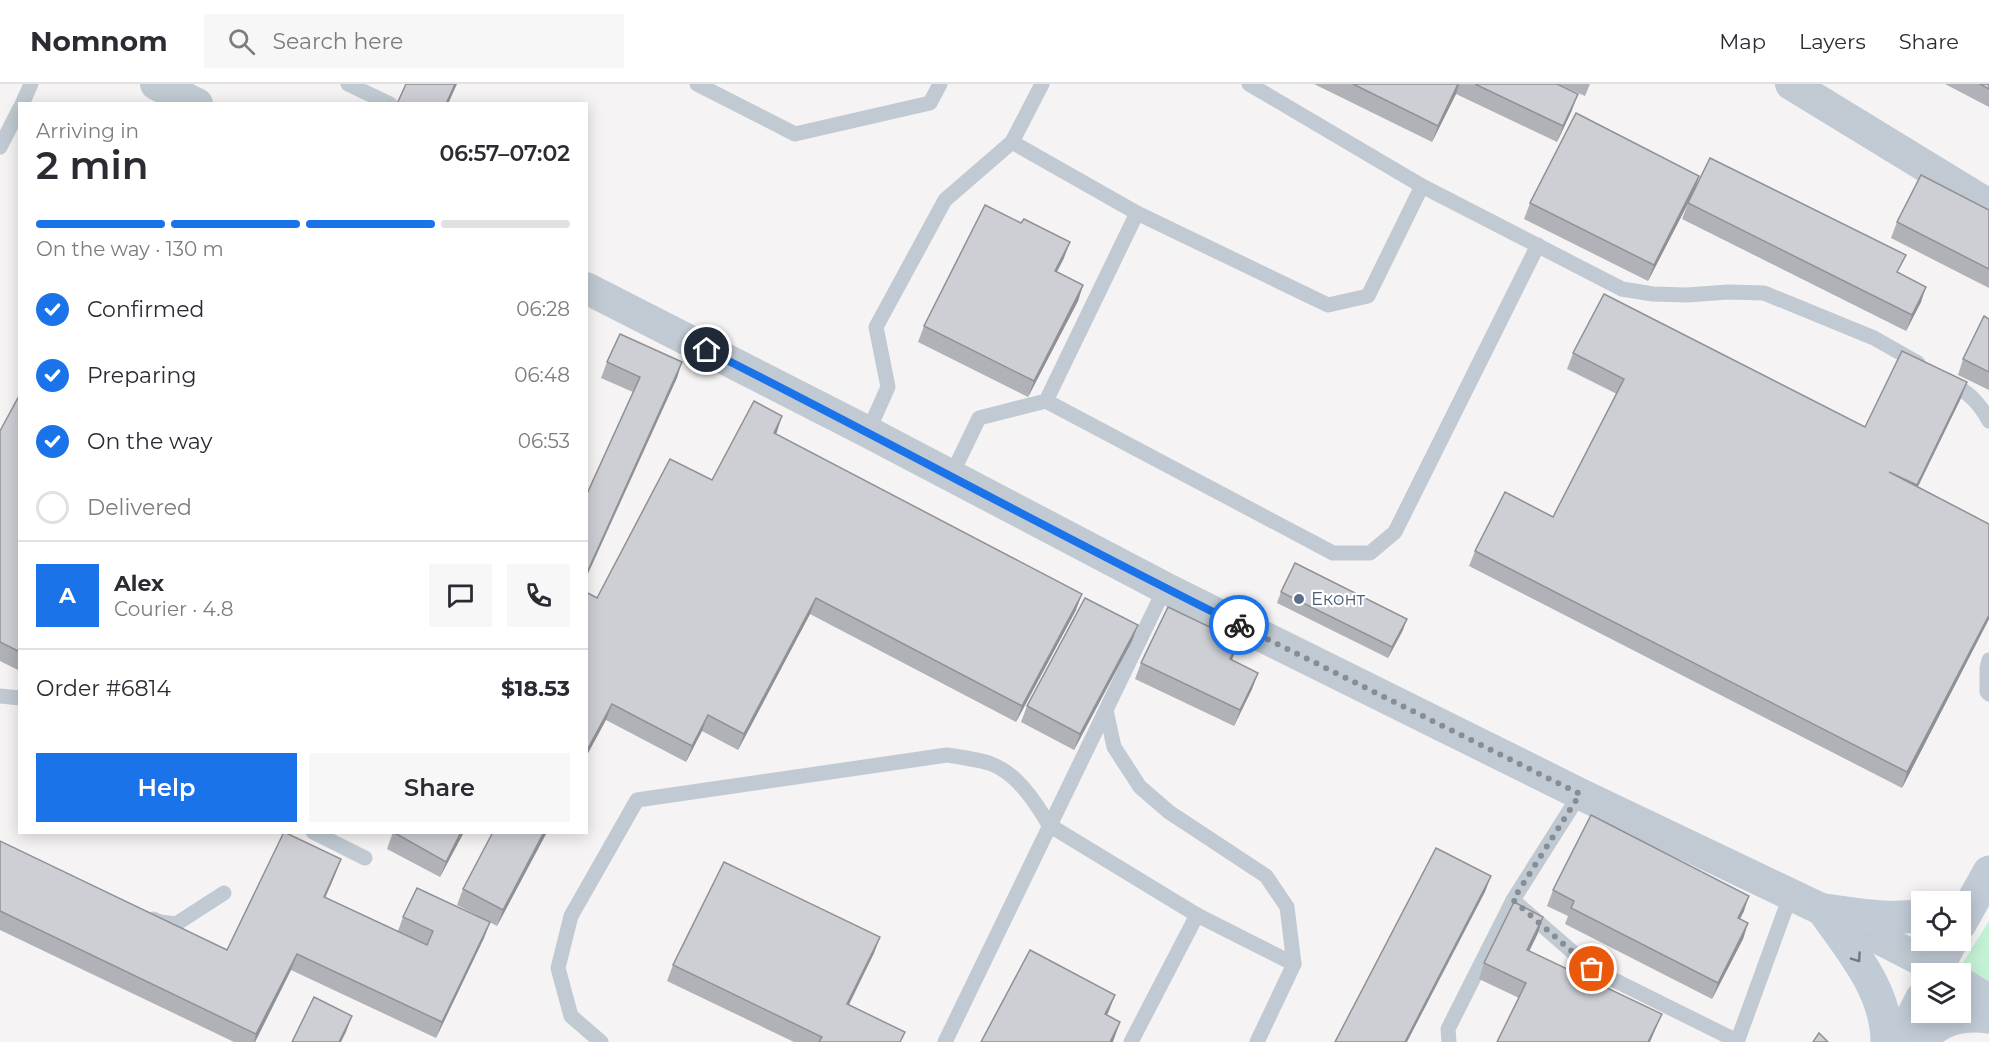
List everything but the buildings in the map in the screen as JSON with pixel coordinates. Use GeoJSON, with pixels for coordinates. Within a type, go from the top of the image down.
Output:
{"type":"FeatureCollection","features":[{"type":"Feature","properties":{"kind":"main road"},"geometry":{"type":"LineString","coordinates":[[1963,891],[1989,871]]}},
{"type":"Feature","properties":{"kind":"main road"},"geometry":{"type":"LineString","coordinates":[[1971,904],[1989,871]]}},
{"type":"Feature","properties":{"kind":"main road"},"geometry":{"type":"LineString","coordinates":[[1823,910],[1886,918],[1911,917]]}},
{"type":"Feature","properties":{"kind":"main road"},"geometry":{"type":"LineString","coordinates":[[1823,910],[1870,979],[1887,1025],[1887,1042]]}},
{"type":"Feature","properties":{"kind":"main road"},"geometry":{"type":"LineString","coordinates":[[1971,987],[1989,1001]]}},
{"type":"Feature","properties":{"kind":"main road"},"geometry":{"type":"LineString","coordinates":[[1916,1042],[1940,1023],[1958,1018],[1989,1017]]}},
{"type":"Feature","properties":{"kind":"main road"},"geometry":{"type":"LineString","coordinates":[[1899,1042],[1911,1019]]}},
{"type":"Feature","properties":{"kind":"street"},"geometry":{"type":"LineString","coordinates":[[156,84],[193,102]]}},
{"type":"Feature","properties":{"kind":"street"},"geometry":{"type":"LineString","coordinates":[[1791,84],[1989,205]]}},
{"type":"Feature","properties":{"kind":"street"},"geometry":{"type":"LineString","coordinates":[[588,289],[868,432],[1165,588],[1580,794],[1935,963]]}},
{"type":"Feature","properties":{"kind":"lane"},"geometry":{"type":"LineString","coordinates":[[23,102],[31,84]]}},
{"type":"Feature","properties":{"kind":"lane"},"geometry":{"type":"LineString","coordinates":[[348,84],[386,102]]}},
{"type":"Feature","properties":{"kind":"lane"},"geometry":{"type":"LineString","coordinates":[[697,84],[795,134],[930,103],[940,84]]}},
{"type":"Feature","properties":{"kind":"lane"},"geometry":{"type":"LineString","coordinates":[[868,432],[888,387],[876,327],[945,200],[1012,142],[1042,84]]}},
{"type":"Feature","properties":{"kind":"lane"},"geometry":{"type":"LineString","coordinates":[[1250,84],[1422,186],[1622,289],[1653,294],[1687,295],[1728,292],[1764,293],[1874,338],[1968,392],[1989,421]]}},
{"type":"Feature","properties":{"kind":"lane"},"geometry":{"type":"LineString","coordinates":[[0,147],[18,112]]}},
{"type":"Feature","properties":{"kind":"lane"},"geometry":{"type":"LineString","coordinates":[[1012,142],[1137,213],[1328,304],[1368,296],[1422,186]]}},
{"type":"Feature","properties":{"kind":"lane"},"geometry":{"type":"LineString","coordinates":[[1046,401],[1137,213]]}},
{"type":"Feature","properties":{"kind":"lane"},"geometry":{"type":"LineString","coordinates":[[951,476],[979,418],[1046,401],[1333,553],[1370,553],[1395,532],[1538,245]]}},
{"type":"Feature","properties":{"kind":"lane"},"geometry":{"type":"LineString","coordinates":[[945,1042],[1165,588]]}},
{"type":"Feature","properties":{"kind":"lane"},"geometry":{"type":"LineString","coordinates":[[1989,660],[1987,668],[1987,692],[1989,694]]}},
{"type":"Feature","properties":{"kind":"lane"},"geometry":{"type":"LineString","coordinates":[[0,696],[18,698]]}},
{"type":"Feature","properties":{"kind":"lane"},"geometry":{"type":"LineString","coordinates":[[1106,710],[1114,747],[1140,787],[1169,812],[1266,876],[1287,907],[1294,964],[1257,1042]]}},
{"type":"Feature","properties":{"kind":"lane"},"geometry":{"type":"LineString","coordinates":[[601,1042],[571,1016],[558,968],[571,916],[637,800],[947,755],[990,763],[1015,778],[1049,825],[1197,915],[1294,964]]}},
{"type":"Feature","properties":{"kind":"lane"},"geometry":{"type":"LineString","coordinates":[[1449,1042],[1448,1029],[1513,900],[1580,794]]}},
{"type":"Feature","properties":{"kind":"lane"},"geometry":{"type":"LineString","coordinates":[[317,834],[365,858]]}},
{"type":"Feature","properties":{"kind":"lane"},"geometry":{"type":"LineString","coordinates":[[139,912],[160,922],[176,924],[224,893]]}},
{"type":"Feature","properties":{"kind":"lane"},"geometry":{"type":"LineString","coordinates":[[1513,900],[1592,969],[1737,1042],[1791,894]]}},
{"type":"Feature","properties":{"kind":"lane"},"geometry":{"type":"LineString","coordinates":[[1131,1042],[1197,915]]}},
{"type":"Feature","properties":{"kind":"green space"},"geometry":{"type":"Polygon","coordinates":[[[1989,921],[1989,984],[1971,977],[1971,963],[1963,963],[1989,921]]]}},
{"type":"Feature","properties":{"kind":"way so far"},"geometry":{"type":"LineString","coordinates":[[1239,625],[1580,794],[1513,900],[1592,969]]}},
{"type":"Feature","properties":{"kind":"place","name":"Еконт"},"geometry":{"type":"Point","coordinates":[1299,599]}},
{"type":"Feature","properties":{"kind":"route"},"geometry":{"type":"LineString","coordinates":[[707,350],[1239,625]]}}]}
